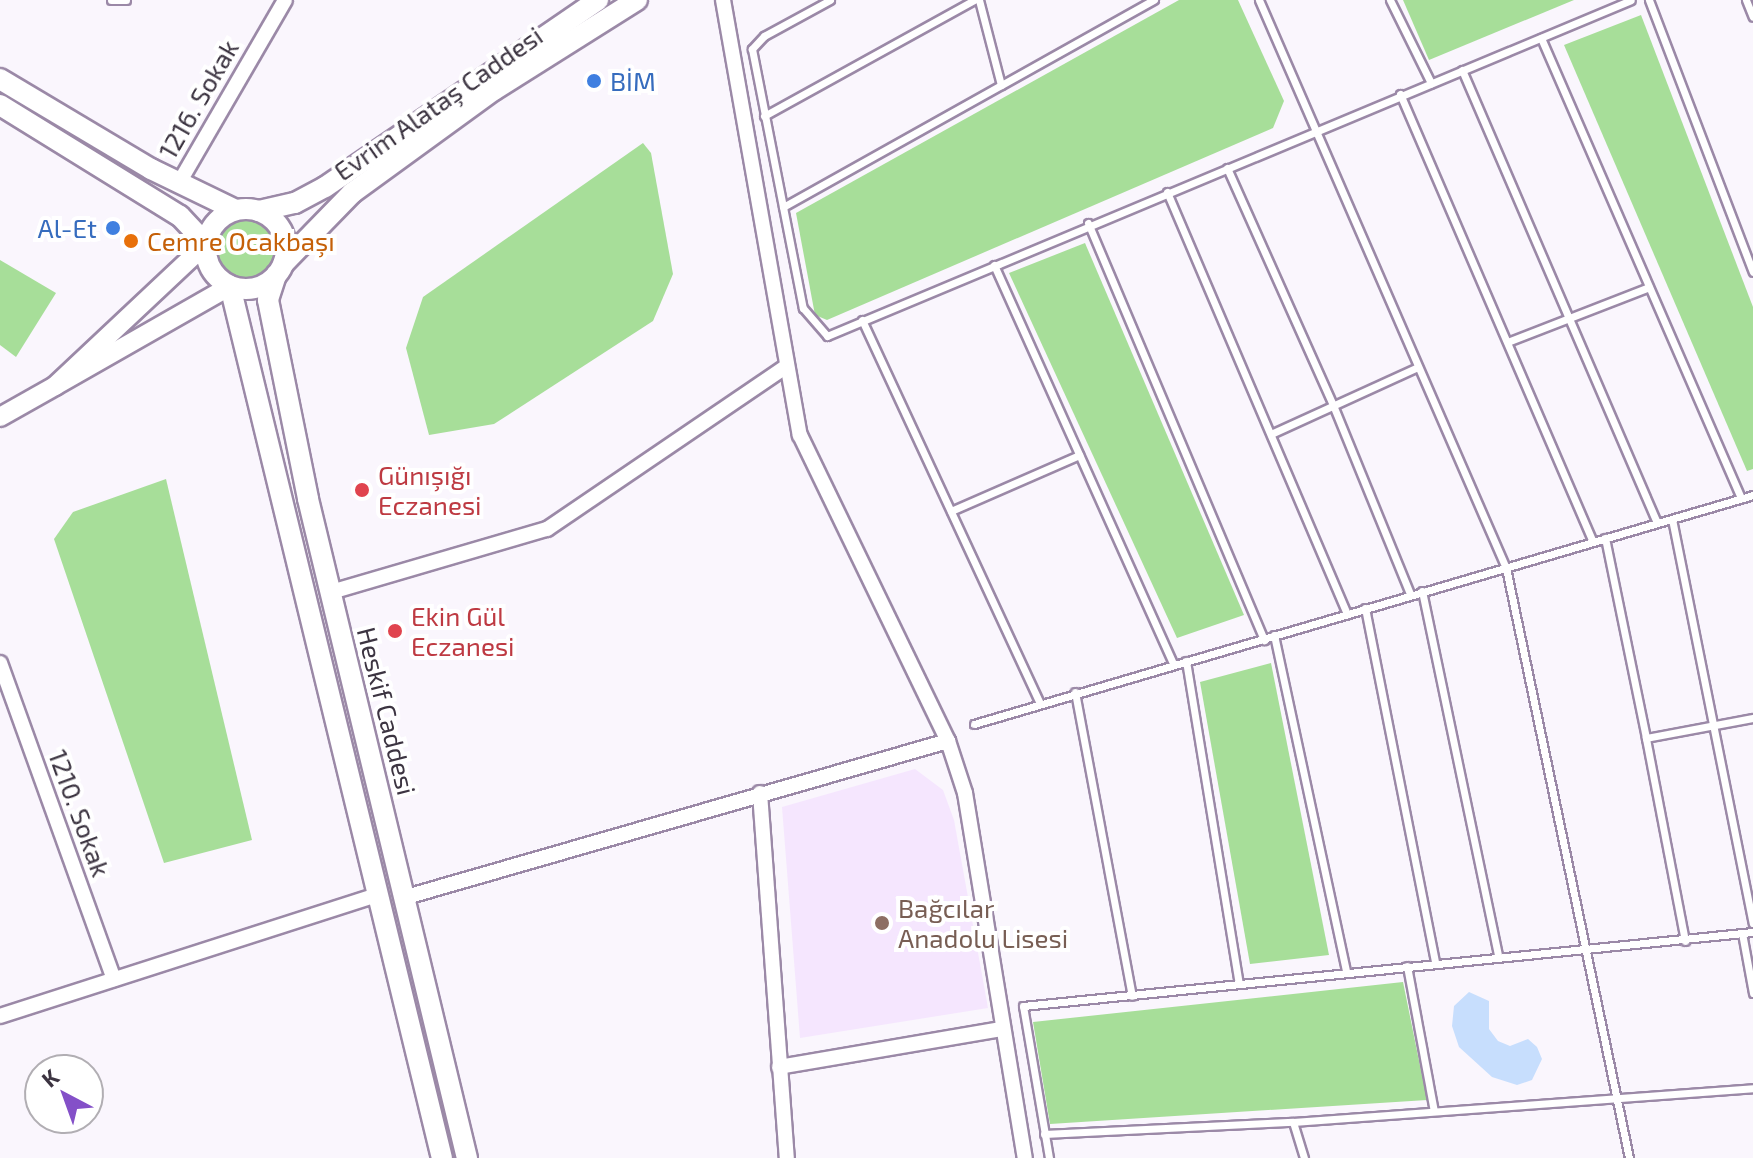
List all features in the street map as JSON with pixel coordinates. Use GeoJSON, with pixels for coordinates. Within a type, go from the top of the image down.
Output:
{"type":"FeatureCollection","features":[{"type":"Feature","properties":{"kind":"main road","name":"Evrim Alataş Caddesi"},"geometry":{"type":"LineString","coordinates":[[259,211],[295,203],[325,187],[598,0]]}},
{"type":"Feature","properties":{"kind":"main road","name":"Evrim Alataş Caddesi"},"geometry":{"type":"LineString","coordinates":[[279,269],[352,193],[494,90],[637,0]]}},
{"type":"Feature","properties":{"kind":"main road"},"geometry":{"type":"LineString","coordinates":[[0,79],[179,183],[236,210],[259,211],[278,226],[284,238],[279,269],[255,288],[230,286]]}},
{"type":"Feature","properties":{"kind":"main road"},"geometry":{"type":"LineString","coordinates":[[0,105],[180,216],[206,244],[211,269],[230,286],[442,1158]]}},
{"type":"Feature","properties":{"kind":"main road"},"geometry":{"type":"LineString","coordinates":[[206,244],[216,222],[236,210]]}},
{"type":"Feature","properties":{"kind":"main road","name":"Heskif Caddesi"},"geometry":{"type":"LineString","coordinates":[[279,269],[268,300],[331,592],[467,1158]]}},
{"type":"Feature","properties":{"kind":"street","name":"1216. Sokak"},"geometry":{"type":"LineString","coordinates":[[179,183],[285,0]]}},
{"type":"Feature","properties":{"kind":"street"},"geometry":{"type":"LineString","coordinates":[[723,0],[784,368],[800,435],[948,741],[965,793],[1025,1158]]}},
{"type":"Feature","properties":{"kind":"street"},"geometry":{"type":"LineString","coordinates":[[55,386],[129,322],[206,244]]}},
{"type":"Feature","properties":{"kind":"street"},"geometry":{"type":"LineString","coordinates":[[0,417],[230,286]]}},
{"type":"Feature","properties":{"kind":"street"},"geometry":{"type":"LineString","coordinates":[[331,592],[547,529],[784,368]]}},
{"type":"Feature","properties":{"kind":"street","name":"1210. Sokak"},"geometry":{"type":"LineString","coordinates":[[0,663],[114,979]]}},
{"type":"Feature","properties":{"kind":"street"},"geometry":{"type":"LineString","coordinates":[[406,897],[948,741]]}},
{"type":"Feature","properties":{"kind":"street"},"geometry":{"type":"LineString","coordinates":[[760,793],[787,1158]]}},
{"type":"Feature","properties":{"kind":"street"},"geometry":{"type":"LineString","coordinates":[[0,1016],[380,894]]}},
{"type":"Feature","properties":{"kind":"street"},"geometry":{"type":"LineString","coordinates":[[779,1067],[1002,1029]]}},
{"type":"Feature","properties":{"kind":"lane"},"geometry":{"type":"LineString","coordinates":[[111,0],[126,0]]}},
{"type":"Feature","properties":{"kind":"lane"},"geometry":{"type":"LineString","coordinates":[[830,0],[754,42],[764,116],[803,308],[815,327],[827,336],[1088,223],[1631,0]]}},
{"type":"Feature","properties":{"kind":"lane"},"geometry":{"type":"LineString","coordinates":[[764,116],[976,0],[1001,85]]}},
{"type":"Feature","properties":{"kind":"lane"},"geometry":{"type":"LineString","coordinates":[[783,207],[1154,0]]}},
{"type":"Feature","properties":{"kind":"lane"},"geometry":{"type":"LineString","coordinates":[[1259,0],[1506,568],[1588,947],[1629,1158]]}},
{"type":"Feature","properties":{"kind":"lane"},"geometry":{"type":"LineString","coordinates":[[1390,0],[1431,83]]}},
{"type":"Feature","properties":{"kind":"lane"},"geometry":{"type":"LineString","coordinates":[[1649,0],[1753,272]]}},
{"type":"Feature","properties":{"kind":"lane"},"geometry":{"type":"LineString","coordinates":[[1746,0],[1753,17]]}},
{"type":"Feature","properties":{"kind":"lane"},"geometry":{"type":"LineString","coordinates":[[1541,38],[1741,498]]}},
{"type":"Feature","properties":{"kind":"lane"},"geometry":{"type":"LineString","coordinates":[[1462,70],[1656,521]]}},
{"type":"Feature","properties":{"kind":"lane"},"geometry":{"type":"LineString","coordinates":[[1400,94],[1510,341],[1592,540]]}},
{"type":"Feature","properties":{"kind":"lane"},"geometry":{"type":"LineString","coordinates":[[1227,168],[1333,405],[1410,594]]}},
{"type":"Feature","properties":{"kind":"lane"},"geometry":{"type":"LineString","coordinates":[[1167,192],[1273,433],[1347,614]]}},
{"type":"Feature","properties":{"kind":"lane"},"geometry":{"type":"LineString","coordinates":[[1088,223],[1264,640]]}},
{"type":"Feature","properties":{"kind":"lane"},"geometry":{"type":"LineString","coordinates":[[994,265],[1173,664]]}},
{"type":"Feature","properties":{"kind":"lane"},"geometry":{"type":"LineString","coordinates":[[1510,341],[1649,287]]}},
{"type":"Feature","properties":{"kind":"lane"},"geometry":{"type":"LineString","coordinates":[[862,320],[1040,703]]}},
{"type":"Feature","properties":{"kind":"lane"},"geometry":{"type":"LineString","coordinates":[[1273,433],[1418,367]]}},
{"type":"Feature","properties":{"kind":"lane"},"geometry":{"type":"LineString","coordinates":[[951,511],[1079,455]]}},
{"type":"Feature","properties":{"kind":"lane"},"geometry":{"type":"LineString","coordinates":[[974,724],[1656,521],[1753,495]]}},
{"type":"Feature","properties":{"kind":"lane"},"geometry":{"type":"LineString","coordinates":[[1672,519],[1753,923]]}},
{"type":"Feature","properties":{"kind":"lane"},"geometry":{"type":"LineString","coordinates":[[1605,538],[1685,941]]}},
{"type":"Feature","properties":{"kind":"lane"},"geometry":{"type":"LineString","coordinates":[[1422,591],[1498,956]]}},
{"type":"Feature","properties":{"kind":"lane"},"geometry":{"type":"LineString","coordinates":[[1365,608],[1435,962]]}},
{"type":"Feature","properties":{"kind":"lane"},"geometry":{"type":"LineString","coordinates":[[1274,635],[1346,971]]}},
{"type":"Feature","properties":{"kind":"lane"},"geometry":{"type":"LineString","coordinates":[[1186,661],[1239,983]]}},
{"type":"Feature","properties":{"kind":"lane"},"geometry":{"type":"LineString","coordinates":[[1075,692],[1132,996]]}},
{"type":"Feature","properties":{"kind":"lane"},"geometry":{"type":"LineString","coordinates":[[1646,738],[1753,718]]}},
{"type":"Feature","properties":{"kind":"lane"},"geometry":{"type":"LineString","coordinates":[[1049,1158],[1023,1006],[1753,932]]}},
{"type":"Feature","properties":{"kind":"lane"},"geometry":{"type":"LineString","coordinates":[[1742,933],[1753,993]]}},
{"type":"Feature","properties":{"kind":"lane"},"geometry":{"type":"LineString","coordinates":[[1407,966],[1434,1111]]}},
{"type":"Feature","properties":{"kind":"lane"},"geometry":{"type":"LineString","coordinates":[[1044,1134],[1293,1122],[1753,1088]]}},
{"type":"Feature","properties":{"kind":"lane"},"geometry":{"type":"LineString","coordinates":[[1293,1122],[1304,1158]]}},
{"type":"Feature","properties":{"kind":"shaded area","name":"Bağcılar Anadolu Lisesi"},"geometry":{"type":"Polygon","coordinates":[[[915,769],[943,790],[954,820],[988,1008],[800,1038],[782,807],[915,769]]]}},
{"type":"Feature","properties":{"kind":"green space"},"geometry":{"type":"Polygon","coordinates":[[[1179,0],[1238,0],[1284,101],[1273,128],[827,320],[815,315],[796,213],[1179,0]]]}},
{"type":"Feature","properties":{"kind":"green space"},"geometry":{"type":"Polygon","coordinates":[[[1403,0],[1574,0],[1429,60],[1403,0]]]}},
{"type":"Feature","properties":{"kind":"green space"},"geometry":{"type":"Polygon","coordinates":[[[1641,15],[1753,307],[1753,469],[1747,471],[1564,45],[1641,15]]]}},
{"type":"Feature","properties":{"kind":"green space"},"geometry":{"type":"Polygon","coordinates":[[[643,143],[651,153],[673,274],[653,321],[494,424],[429,435],[406,348],[423,297],[643,143]]]}},
{"type":"Feature","properties":{"kind":"green space"},"geometry":{"type":"Polygon","coordinates":[[[246,218],[269,228],[279,251],[269,274],[246,284],[223,274],[213,251],[223,228],[246,218]]]}},
{"type":"Feature","properties":{"kind":"green space"},"geometry":{"type":"Polygon","coordinates":[[[1085,243],[1244,615],[1177,638],[1009,273],[1085,243]]]}},
{"type":"Feature","properties":{"kind":"green space"},"geometry":{"type":"Polygon","coordinates":[[[0,260],[56,293],[16,357],[0,345],[0,260]]]}},
{"type":"Feature","properties":{"kind":"green space"},"geometry":{"type":"Polygon","coordinates":[[[166,479],[252,840],[164,863],[54,539],[73,512],[166,479]]]}},
{"type":"Feature","properties":{"kind":"green space"},"geometry":{"type":"Polygon","coordinates":[[[1271,663],[1329,955],[1250,964],[1200,682],[1271,663]]]}},
{"type":"Feature","properties":{"kind":"green space"},"geometry":{"type":"Polygon","coordinates":[[[1403,982],[1427,1100],[1050,1124],[1033,1022],[1403,982]]]}},
{"type":"Feature","properties":{"kind":"water"},"geometry":{"type":"Polygon","coordinates":[[[1469,992],[1489,1001],[1489,1029],[1498,1041],[1510,1046],[1528,1039],[1537,1047],[1542,1059],[1532,1080],[1517,1085],[1492,1077],[1459,1047],[1452,1026],[1454,1006],[1469,992]]]}},
{"type":"Feature","properties":{"kind":"place","name":"BİM"},"geometry":{"type":"Point","coordinates":[594,81]}},
{"type":"Feature","properties":{"kind":"place","name":"Al-Et"},"geometry":{"type":"Point","coordinates":[113,228]}},
{"type":"Feature","properties":{"kind":"place","name":"Cemre Ocakbaşı"},"geometry":{"type":"Point","coordinates":[131,241]}},
{"type":"Feature","properties":{"kind":"place","name":"Günışığı Eczanesi"},"geometry":{"type":"Point","coordinates":[362,490]}},
{"type":"Feature","properties":{"kind":"place","name":"Ekin Gül Eczanesi"},"geometry":{"type":"Point","coordinates":[395,631]}},
{"type":"Feature","properties":{"kind":"place","name":"Bağcılar Anadolu Lisesi"},"geometry":{"type":"Point","coordinates":[882,923]}}]}
